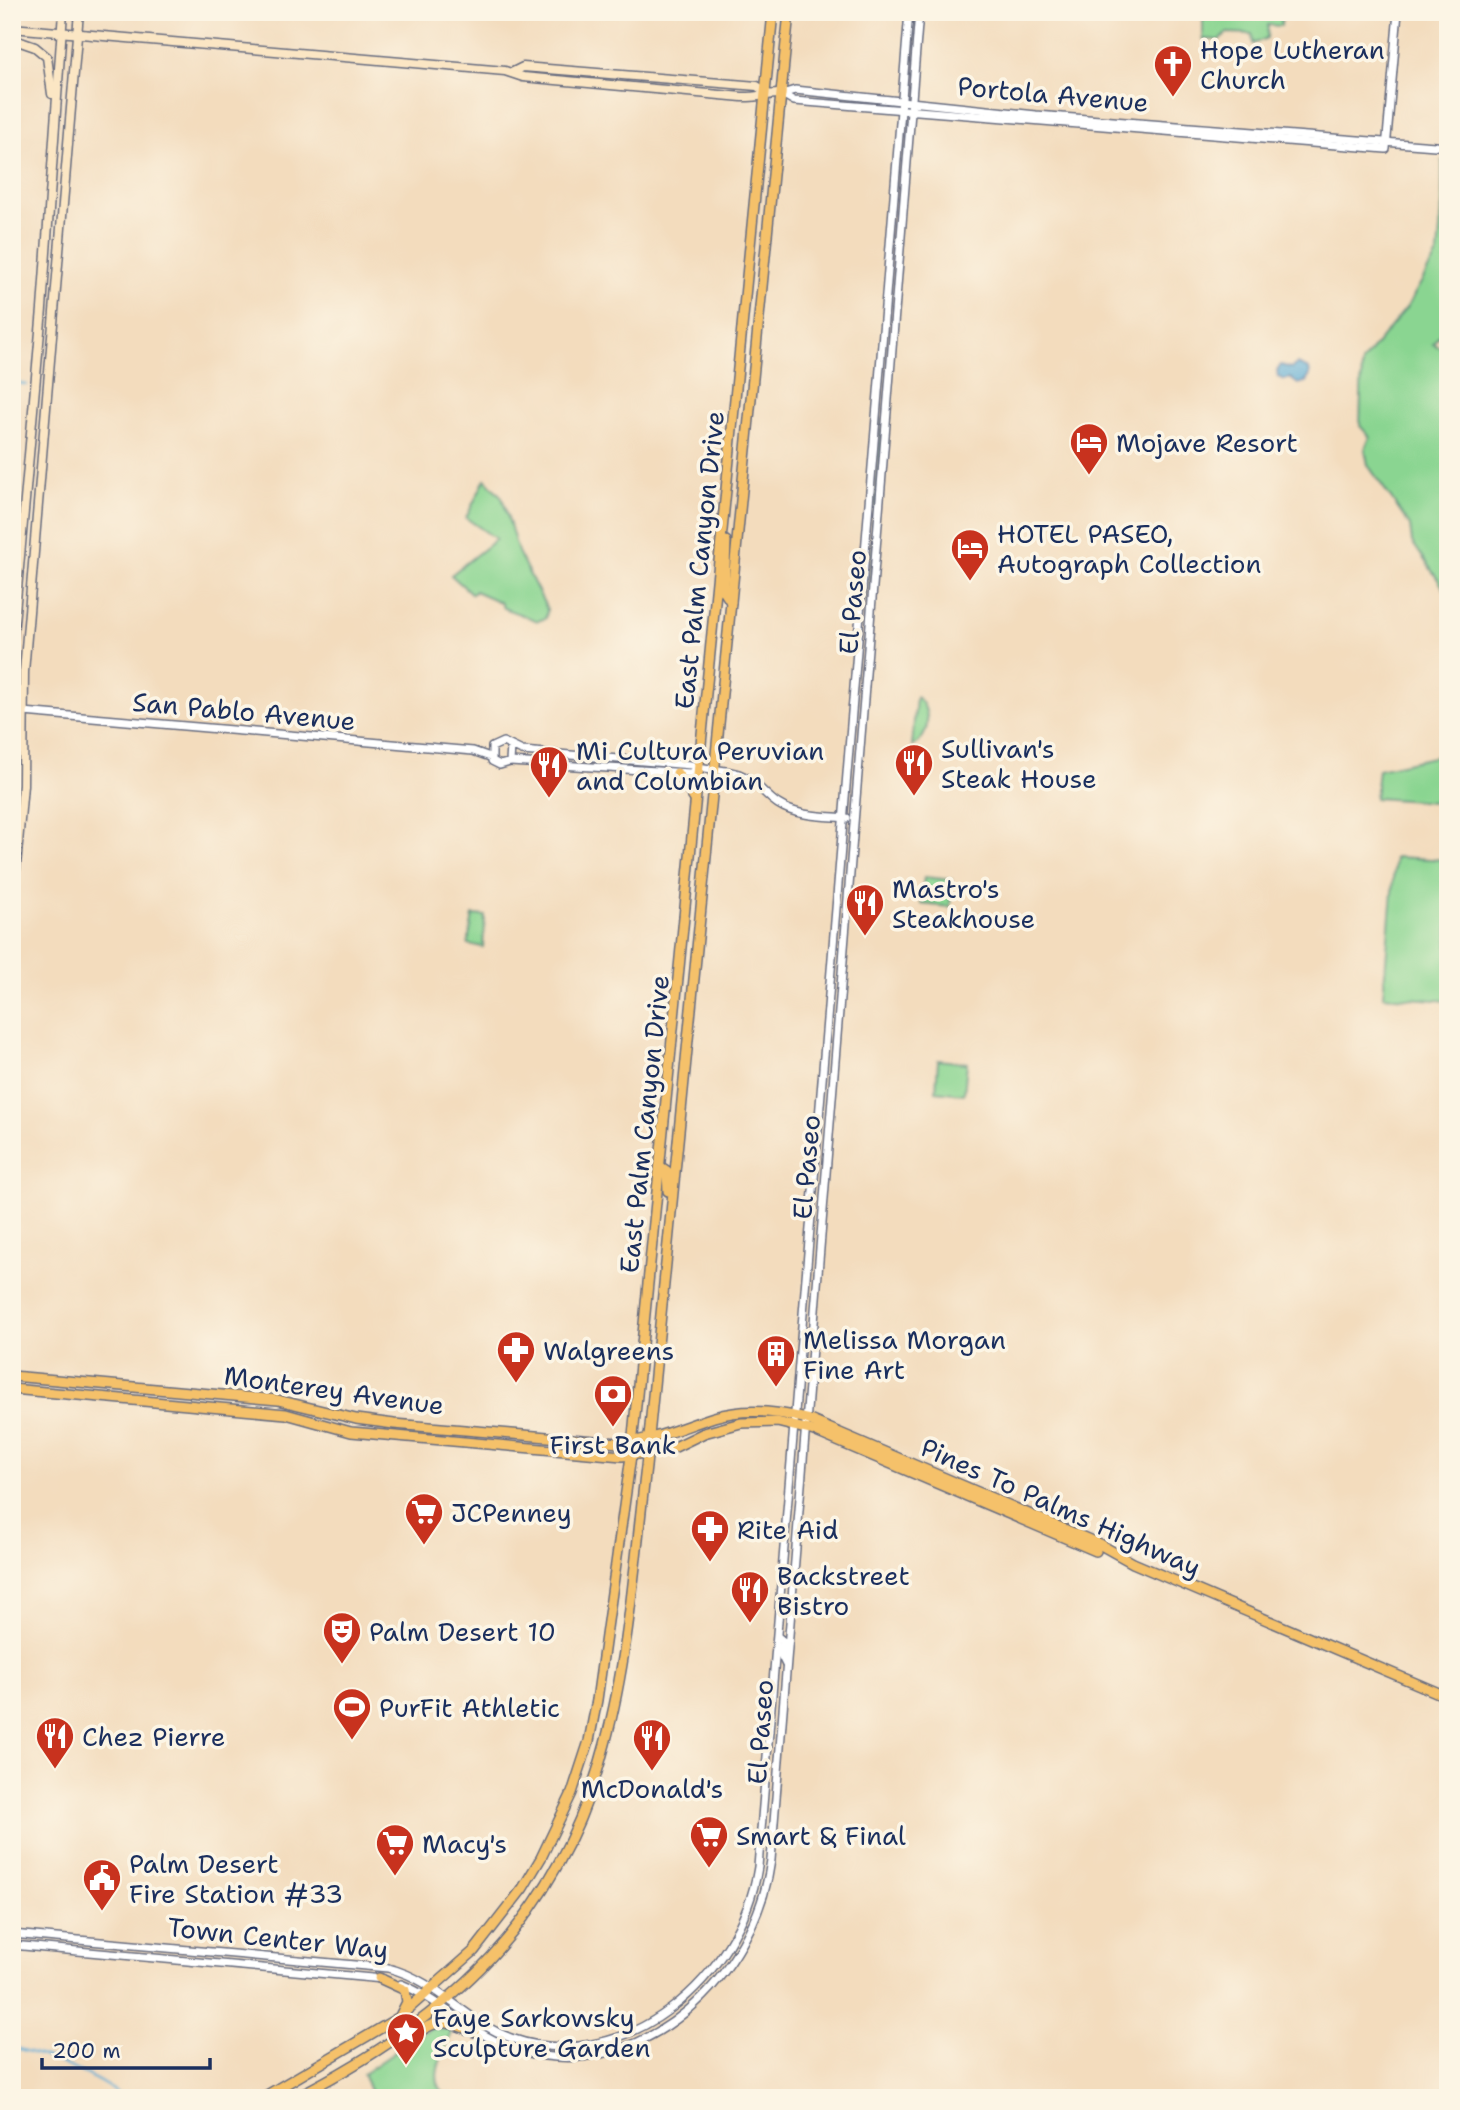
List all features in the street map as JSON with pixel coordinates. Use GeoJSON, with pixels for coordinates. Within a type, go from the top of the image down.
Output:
{"type":"FeatureCollection","features":[{"type":"Feature","properties":{"kind":"main road"},"geometry":{"type":"LineString","coordinates":[[12,646],[42,309],[63,12]]}},
{"type":"Feature","properties":{"kind":"main road"},"geometry":{"type":"LineString","coordinates":[[12,913],[23,785],[24,672],[79,12]]}},
{"type":"Feature","properties":{"kind":"main road","name":"East Palm Canyon Drive"},"geometry":{"type":"LineString","coordinates":[[262,2098],[398,2018],[436,1988],[474,1951],[523,1888],[548,1844],[572,1793],[597,1700],[633,1442],[773,12]]}},
{"type":"Feature","properties":{"kind":"main road","name":"East Palm Canyon Drive"},"geometry":{"type":"LineString","coordinates":[[294,2098],[382,2049],[450,1998],[484,1965],[537,1898],[574,1833],[605,1745],[615,1699],[648,1454],[789,12]]}},
{"type":"Feature","properties":{"kind":"main road","name":"Portola Avenue"},"geometry":{"type":"LineString","coordinates":[[12,29],[513,72],[523,77],[703,94],[754,98],[767,93],[782,94]]}},
{"type":"Feature","properties":{"kind":"main road"},"geometry":{"type":"LineString","coordinates":[[12,39],[35,47],[47,57],[54,120]]}},
{"type":"Feature","properties":{"kind":"main road","name":"Portola Avenue"},"geometry":{"type":"LineString","coordinates":[[513,72],[523,67],[733,84],[757,86],[767,93]]}},
{"type":"Feature","properties":{"kind":"main road"},"geometry":{"type":"LineString","coordinates":[[660,90],[674,86],[695,87],[702,83]]}},
{"type":"Feature","properties":{"kind":"main road"},"geometry":{"type":"LineString","coordinates":[[703,94],[733,84]]}},
{"type":"Feature","properties":{"kind":"main road"},"geometry":{"type":"LineString","coordinates":[[723,537],[728,545],[725,594],[731,602]]}},
{"type":"Feature","properties":{"kind":"main road"},"geometry":{"type":"LineString","coordinates":[[677,772],[690,788],[696,804]]}},
{"type":"Feature","properties":{"kind":"main road"},"geometry":{"type":"LineString","coordinates":[[674,1034],[678,1055],[674,1098],[682,1103]]}},
{"type":"Feature","properties":{"kind":"main road"},"geometry":{"type":"LineString","coordinates":[[661,1167],[668,1175],[670,1220]]}},
{"type":"Feature","properties":{"kind":"main road","name":"Monterey Avenue"},"geometry":{"type":"LineString","coordinates":[[12,1376],[259,1398],[394,1424],[649,1441]]}},
{"type":"Feature","properties":{"kind":"main road","name":"Monterey Avenue"},"geometry":{"type":"LineString","coordinates":[[12,1389],[286,1414],[351,1432],[402,1438],[631,1456],[648,1454]]}},
{"type":"Feature","properties":{"kind":"main road"},"geometry":{"type":"LineString","coordinates":[[227,1409],[230,1404],[251,1405],[259,1398]]}},
{"type":"Feature","properties":{"kind":"main road","name":"Pines To Palms Highway"},"geometry":{"type":"LineString","coordinates":[[649,1441],[717,1416],[758,1412],[800,1422],[1448,1697]]}},
{"type":"Feature","properties":{"kind":"main road"},"geometry":{"type":"LineString","coordinates":[[311,1420],[325,1417],[365,1426],[394,1424]]}},
{"type":"Feature","properties":{"kind":"main road","name":"Pines To Palms Highway"},"geometry":{"type":"LineString","coordinates":[[648,1454],[741,1423],[800,1422]]}},
{"type":"Feature","properties":{"kind":"main road"},"geometry":{"type":"LineString","coordinates":[[379,1978],[400,1987],[407,1996],[398,2018]]}},
{"type":"Feature","properties":{"kind":"main road"},"geometry":{"type":"LineString","coordinates":[[382,2049],[407,2040],[435,2022],[451,2022],[474,2032]]}},
{"type":"Feature","properties":{"kind":"street"},"geometry":{"type":"LineString","coordinates":[[910,12],[914,27],[919,32]]}},
{"type":"Feature","properties":{"kind":"street","name":"El Paseo"},"geometry":{"type":"LineString","coordinates":[[450,1998],[489,2028],[514,2039],[551,2046],[580,2045],[617,2036],[651,2021],[679,2003],[704,1981],[739,1931],[753,1895],[787,1526],[800,1422],[855,819],[908,107],[910,12]]}},
{"type":"Feature","properties":{"kind":"street","name":"El Paseo"},"geometry":{"type":"LineString","coordinates":[[426,1996],[474,2032],[514,2049],[548,2057],[601,2053],[633,2043],[670,2024],[692,2008],[724,1975],[754,1926],[766,1891],[771,1860],[798,1516],[800,1422],[901,124],[915,86],[919,12]]}},
{"type":"Feature","properties":{"kind":"street"},"geometry":{"type":"LineString","coordinates":[[1387,146],[1398,12]]}},
{"type":"Feature","properties":{"kind":"street","name":"Portola Avenue"},"geometry":{"type":"LineString","coordinates":[[782,94],[795,90],[866,104],[1387,146],[1448,147]]}},
{"type":"Feature","properties":{"kind":"street","name":"Portola Avenue"},"geometry":{"type":"LineString","coordinates":[[908,107],[950,106],[1387,146]]}},
{"type":"Feature","properties":{"kind":"street"},"geometry":{"type":"LineString","coordinates":[[867,621],[864,652],[867,668]]}},
{"type":"Feature","properties":{"kind":"street","name":"San Pablo Avenue"},"geometry":{"type":"LineString","coordinates":[[12,711],[473,751],[490,757],[500,765],[510,762],[690,774],[699,769]]}},
{"type":"Feature","properties":{"kind":"street"},"geometry":{"type":"LineString","coordinates":[[853,716],[858,719],[863,716]]}},
{"type":"Feature","properties":{"kind":"street"},"geometry":{"type":"LineString","coordinates":[[852,729],[858,726],[862,730]]}},
{"type":"Feature","properties":{"kind":"street","name":"San Pablo Avenue"},"geometry":{"type":"LineString","coordinates":[[473,751],[492,747],[498,742],[522,751],[691,765],[699,769],[739,774],[753,781],[777,804],[796,813],[855,819]]}},
{"type":"Feature","properties":{"kind":"street"},"geometry":{"type":"LineString","coordinates":[[510,762],[511,746]]}},
{"type":"Feature","properties":{"kind":"street"},"geometry":{"type":"LineString","coordinates":[[490,757],[492,747]]}},
{"type":"Feature","properties":{"kind":"street"},"geometry":{"type":"LineString","coordinates":[[794,1567],[789,1561],[787,1526],[798,1516]]}},
{"type":"Feature","properties":{"kind":"street"},"geometry":{"type":"LineString","coordinates":[[778,1637],[783,1641],[782,1655],[786,1665]]}},
{"type":"Feature","properties":{"kind":"street","name":"Town Center Way"},"geometry":{"type":"LineString","coordinates":[[12,1934],[375,1966],[415,1976],[450,1998]]}},
{"type":"Feature","properties":{"kind":"street","name":"Town Center Way"},"geometry":{"type":"LineString","coordinates":[[12,1945],[379,1978],[399,1983],[426,1996]]}},
{"type":"Feature","properties":{"kind":"green space"},"geometry":{"type":"Polygon","coordinates":[[[1203,12],[1282,12],[1281,26],[1268,25],[1267,38],[1253,44],[1252,34],[1227,33],[1219,40],[1203,39],[1203,12]]]}},
{"type":"Feature","properties":{"kind":"green space"},"geometry":{"type":"Polygon","coordinates":[[[1442,161],[1448,162],[1448,322],[1433,344],[1448,351],[1448,594],[1412,542],[1410,526],[1368,465],[1365,449],[1370,437],[1360,426],[1362,362],[1407,307],[1438,253],[1442,161]]]}},
{"type":"Feature","properties":{"kind":"green space"},"geometry":{"type":"Polygon","coordinates":[[[881,418],[882,447],[868,605],[881,418]]]}},
{"type":"Feature","properties":{"kind":"green space"},"geometry":{"type":"Polygon","coordinates":[[[485,479],[502,497],[518,552],[547,609],[546,618],[538,621],[503,608],[500,602],[475,591],[472,594],[451,575],[496,539],[466,518],[485,479]]]}},
{"type":"Feature","properties":{"kind":"green space"},"geometry":{"type":"Polygon","coordinates":[[[916,697],[925,708],[927,723],[923,737],[912,746],[916,697]]]}},
{"type":"Feature","properties":{"kind":"green space"},"geometry":{"type":"Polygon","coordinates":[[[1448,750],[1448,803],[1375,798],[1378,769],[1447,754],[1448,750]]]}},
{"type":"Feature","properties":{"kind":"green space"},"geometry":{"type":"Polygon","coordinates":[[[1395,857],[1448,860],[1448,1001],[1383,996],[1395,857]]]}},
{"type":"Feature","properties":{"kind":"green space"},"geometry":{"type":"Polygon","coordinates":[[[924,877],[952,880],[950,907],[921,904],[924,877]]]}},
{"type":"Feature","properties":{"kind":"green space"},"geometry":{"type":"Polygon","coordinates":[[[473,915],[485,916],[483,947],[468,944],[473,915]]]}},
{"type":"Feature","properties":{"kind":"green space"},"geometry":{"type":"Polygon","coordinates":[[[938,1060],[967,1063],[964,1094],[936,1091],[938,1060]]]}},
{"type":"Feature","properties":{"kind":"green space","name":"Faye Sarkowsky Sculpture Garden"},"geometry":{"type":"Polygon","coordinates":[[[430,2028],[452,2029],[437,2075],[442,2091],[450,2098],[373,2098],[363,2074],[430,2028]]]}},
{"type":"Feature","properties":{"kind":"water"},"geometry":{"type":"Polygon","coordinates":[[[1297,364],[1309,369],[1310,375],[1306,382],[1298,384],[1290,378],[1285,380],[1278,377],[1277,371],[1281,365],[1291,368],[1297,364]]]}},
{"type":"Feature","properties":{"kind":"waterway"},"geometry":{"type":"LineString","coordinates":[[12,382],[27,385]]}},
{"type":"Feature","properties":{"kind":"waterway"},"geometry":{"type":"LineString","coordinates":[[12,2047],[71,2067],[125,2098]]}},
{"type":"Feature","properties":{"kind":"place","name":"Hope Lutheran Church"},"geometry":{"type":"Point","coordinates":[1173,98]}},
{"type":"Feature","properties":{"kind":"place","name":"Mojave Resort"},"geometry":{"type":"Point","coordinates":[1089,476]}},
{"type":"Feature","properties":{"kind":"place","name":"HOTEL PASEO, Autograph Collection"},"geometry":{"type":"Point","coordinates":[970,582]}},
{"type":"Feature","properties":{"kind":"place","name":"Sullivan's Steak House"},"geometry":{"type":"Point","coordinates":[914,797]}},
{"type":"Feature","properties":{"kind":"place","name":"Mi Cultura Peruvian and Columbian"},"geometry":{"type":"Point","coordinates":[549,799]}},
{"type":"Feature","properties":{"kind":"place","name":"Mastro's Steakhouse"},"geometry":{"type":"Point","coordinates":[865,937]}},
{"type":"Feature","properties":{"kind":"place","name":"Walgreens"},"geometry":{"type":"Point","coordinates":[516,1384]}},
{"type":"Feature","properties":{"kind":"place","name":"Melissa Morgan Fine Art"},"geometry":{"type":"Point","coordinates":[776,1388]}},
{"type":"Feature","properties":{"kind":"place","name":"First Bank"},"geometry":{"type":"Point","coordinates":[613,1428]}},
{"type":"Feature","properties":{"kind":"place","name":"JCPenney"},"geometry":{"type":"Point","coordinates":[424,1546]}},
{"type":"Feature","properties":{"kind":"place","name":"Rite Aid"},"geometry":{"type":"Point","coordinates":[710,1563]}},
{"type":"Feature","properties":{"kind":"place","name":"Backstreet Bistro"},"geometry":{"type":"Point","coordinates":[750,1624]}},
{"type":"Feature","properties":{"kind":"place","name":"Palm Desert 10"},"geometry":{"type":"Point","coordinates":[342,1665]}},
{"type":"Feature","properties":{"kind":"place","name":"PurFit Athletic"},"geometry":{"type":"Point","coordinates":[352,1741]}},
{"type":"Feature","properties":{"kind":"place","name":"Chez Pierre"},"geometry":{"type":"Point","coordinates":[55,1770]}},
{"type":"Feature","properties":{"kind":"place","name":"McDonald's"},"geometry":{"type":"Point","coordinates":[652,1772]}},
{"type":"Feature","properties":{"kind":"place","name":"Smart & Final"},"geometry":{"type":"Point","coordinates":[709,1869]}},
{"type":"Feature","properties":{"kind":"place","name":"Macy's"},"geometry":{"type":"Point","coordinates":[395,1877]}},
{"type":"Feature","properties":{"kind":"place","name":"Palm Desert Fire Station #33"},"geometry":{"type":"Point","coordinates":[102,1912]}},
{"type":"Feature","properties":{"kind":"place","name":"Faye Sarkowsky Sculpture Garden"},"geometry":{"type":"Point","coordinates":[406,2066]}}]}
